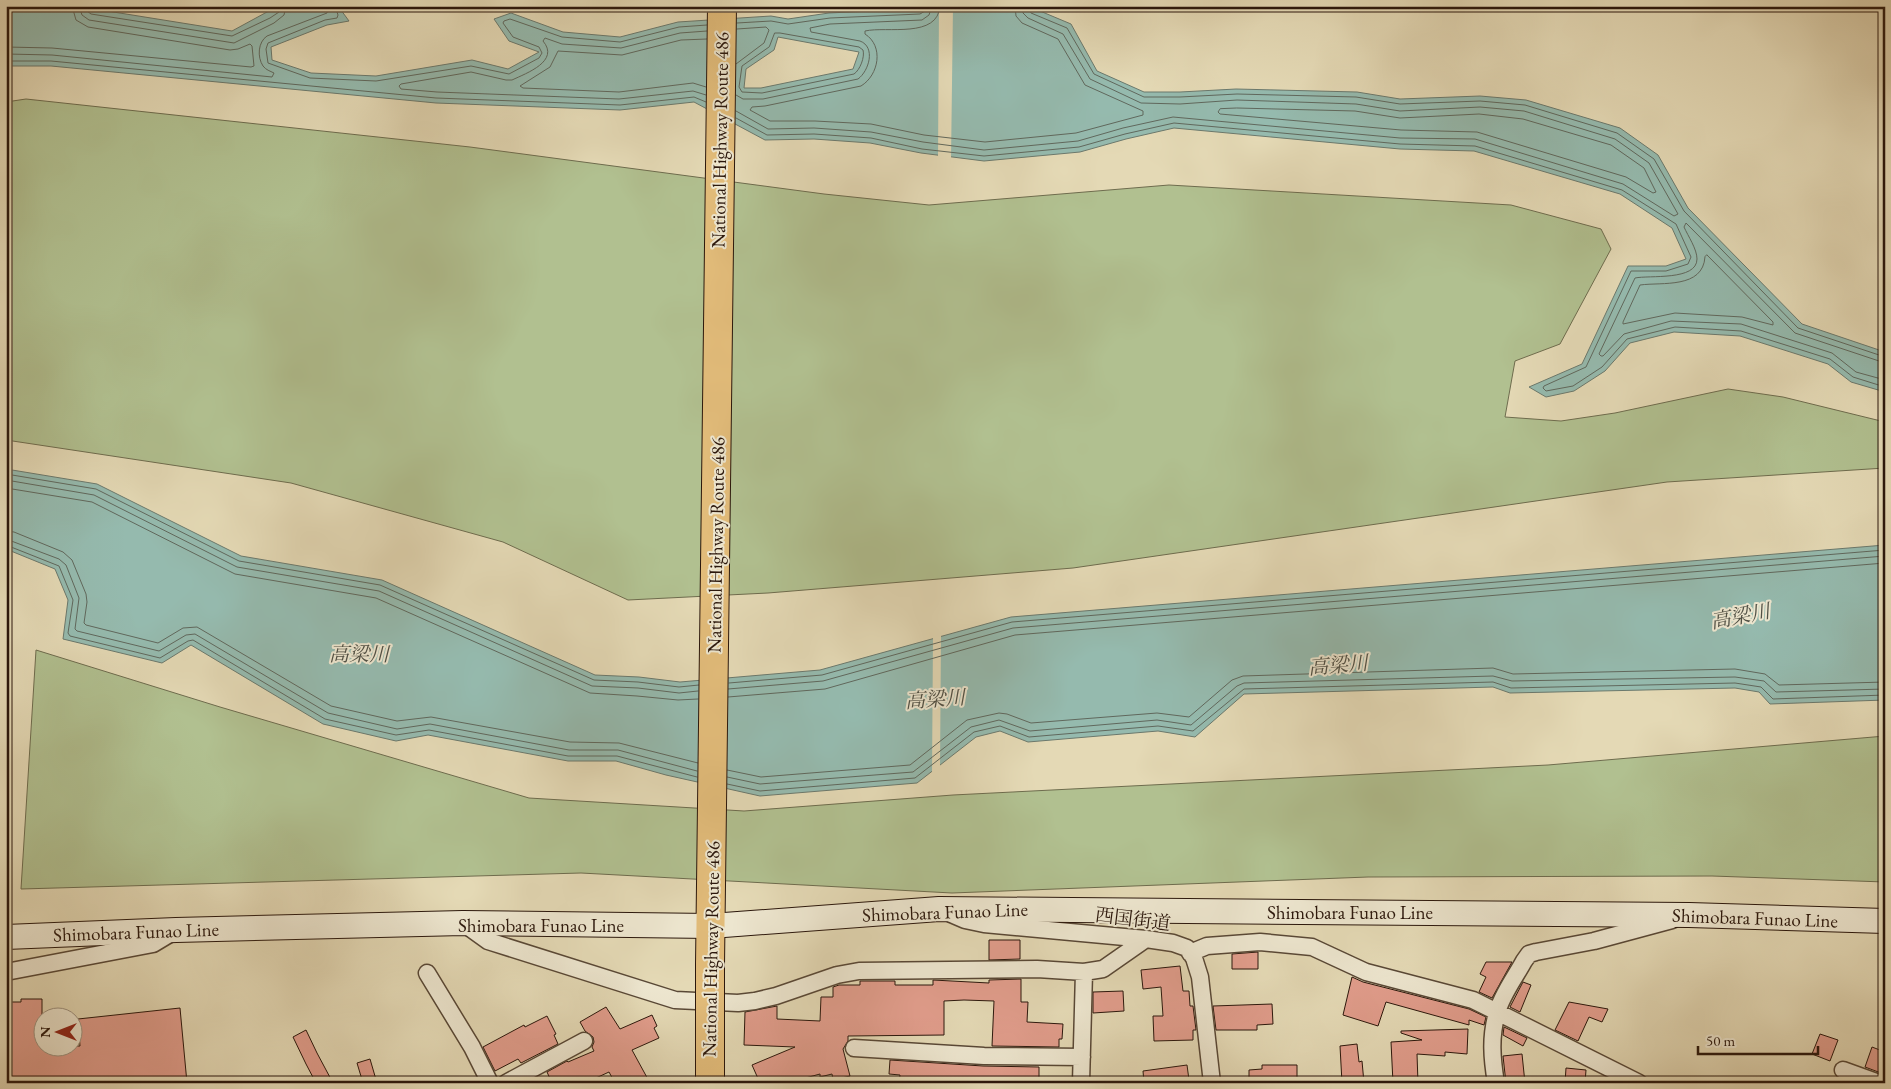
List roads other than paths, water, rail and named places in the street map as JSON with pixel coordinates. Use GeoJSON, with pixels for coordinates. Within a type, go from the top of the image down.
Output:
{"type":"FeatureCollection","features":[{"type":"Feature","properties":{"kind":"highway","name":"National Highway Route 486"},"geometry":{"type":"LineString","coordinates":[[710,1083],[722,6]]}},
{"type":"Feature","properties":{"kind":"main road","name":"Shimobara Funao Line"},"geometry":{"type":"LineString","coordinates":[[6,936],[176,930],[463,924],[712,914],[939,909],[1689,915],[1885,921]]}},
{"type":"Feature","properties":{"kind":"street","name":"西国街道"},"geometry":{"type":"LineString","coordinates":[[939,909],[965,920],[984,924],[1146,939],[1173,943],[1187,948],[1194,958],[1200,976],[1212,1083]]}},
{"type":"Feature","properties":{"kind":"street"},"geometry":{"type":"LineString","coordinates":[[1496,1083],[1492,1057],[1492,1035],[1497,1011],[1529,954],[1550,948],[1614,936],[1689,915]]}},
{"type":"Feature","properties":{"kind":"street"},"geometry":{"type":"LineString","coordinates":[[463,924],[488,941],[674,1000],[738,1003],[776,996],[837,975],[859,971],[1036,969],[1084,972],[1103,969],[1146,939]]}},
{"type":"Feature","properties":{"kind":"street"},"geometry":{"type":"LineString","coordinates":[[6,972],[153,944],[176,930]]}},
{"type":"Feature","properties":{"kind":"street"},"geometry":{"type":"LineString","coordinates":[[1190,953],[1207,946],[1260,942],[1312,947],[1366,972],[1473,1000],[1639,1083]]}},
{"type":"Feature","properties":{"kind":"street"},"geometry":{"type":"LineString","coordinates":[[1081,1083],[1084,972]]}},
{"type":"Feature","properties":{"kind":"street"},"geometry":{"type":"LineString","coordinates":[[427,973],[472,1047],[490,1083]]}},
{"type":"Feature","properties":{"kind":"street"},"geometry":{"type":"LineString","coordinates":[[698,1001],[698,1083]]}},
{"type":"Feature","properties":{"kind":"street"},"geometry":{"type":"LineString","coordinates":[[506,1083],[584,1041]]}},
{"type":"Feature","properties":{"kind":"street"},"geometry":{"type":"LineString","coordinates":[[854,1048],[991,1057],[1082,1057]]}},
{"type":"Feature","properties":{"kind":"street"},"geometry":{"type":"LineString","coordinates":[[1843,1070],[1878,1083]]}},
{"type":"Feature","properties":{"kind":"water"},"geometry":{"type":"Polygon","coordinates":[[[6,6],[76,6],[232,31],[278,6],[338,6],[349,21],[327,25],[271,47],[272,60],[311,73],[376,76],[472,60],[508,69],[539,52],[509,41],[494,19],[511,13],[563,32],[620,37],[678,22],[771,16],[788,19],[829,13],[969,6],[1028,6],[1071,24],[1097,71],[1144,92],[1236,89],[1357,92],[1400,99],[1480,96],[1526,100],[1620,128],[1658,155],[1688,208],[1802,324],[1885,352],[1885,392],[1851,382],[1828,364],[1740,336],[1674,332],[1630,343],[1605,371],[1574,391],[1546,397],[1529,387],[1582,364],[1628,266],[1666,266],[1686,259],[1672,228],[1620,194],[1474,151],[1400,149],[1174,128],[1080,152],[984,161],[921,153],[870,143],[814,139],[765,140],[694,102],[620,110],[436,103],[51,66],[6,66],[6,6]],[[778,37],[774,50],[746,69],[744,88],[761,88],[853,69],[859,52],[778,37]]]}},
{"type":"Feature","properties":{"kind":"water","name":"高梁川"},"geometry":{"type":"Polygon","coordinates":[[[6,469],[97,484],[241,556],[382,580],[595,675],[639,677],[680,682],[820,670],[1011,617],[1885,545],[1885,700],[1770,704],[1759,692],[1735,688],[1510,693],[1493,687],[1244,694],[1195,737],[1158,731],[1028,742],[1000,731],[976,737],[917,783],[760,796],[666,775],[616,761],[568,761],[428,735],[396,741],[323,724],[191,645],[162,663],[63,639],[68,600],[55,569],[6,549],[6,469]]]}}]}
